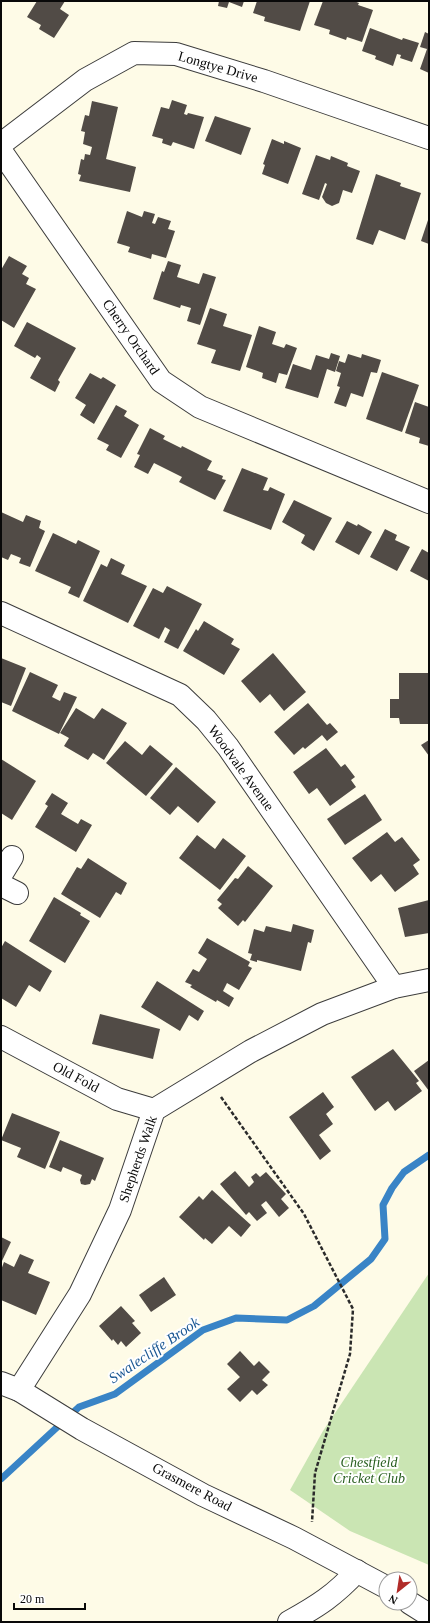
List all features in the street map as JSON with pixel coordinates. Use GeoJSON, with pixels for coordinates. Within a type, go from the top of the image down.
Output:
{"type":"FeatureCollection","features":[{"type":"Feature","properties":{"kind":"street","name":"Longtye Drive"},"geometry":{"type":"LineString","coordinates":[[1,144],[86,80],[134,53],[176,54],[264,81],[429,138]]}},
{"type":"Feature","properties":{"kind":"street","name":"Cherry Orchard"},"geometry":{"type":"LineString","coordinates":[[1,151],[161,381],[200,407],[429,502]]}},
{"type":"Feature","properties":{"kind":"street","name":"Woodvale Avenue"},"geometry":{"type":"LineString","coordinates":[[1,613],[180,695],[206,720],[228,747],[394,987]]}},
{"type":"Feature","properties":{"kind":"street","name":"Shepherds Walk"},"geometry":{"type":"LineString","coordinates":[[10,1387],[80,1294],[120,1210],[154,1110],[251,1051],[322,1014],[394,987],[429,980]]}},
{"type":"Feature","properties":{"kind":"street","name":"Old Fold"},"geometry":{"type":"LineString","coordinates":[[1,1037],[117,1099],[154,1110]]}},
{"type":"Feature","properties":{"kind":"street","name":"Grasmere Road"},"geometry":{"type":"LineString","coordinates":[[10,1387],[45,1406],[82,1429],[203,1495],[311,1546],[378,1583]]}},
{"type":"Feature","properties":{"kind":"street"},"geometry":{"type":"LineString","coordinates":[[289,1622],[320,1605],[338,1592],[357,1571]]}},
{"type":"Feature","properties":{"kind":"street"},"geometry":{"type":"LineString","coordinates":[[418,1608],[429,1615]]}},
{"type":"Feature","properties":{"kind":"path"},"geometry":{"type":"LineString","coordinates":[[207,1078],[304,1214],[353,1309],[350,1354],[315,1473],[311,1546]]}},
{"type":"Feature","properties":{"kind":"green space","name":"Chestfield Cricket Club"},"geometry":{"type":"Polygon","coordinates":[[[429,1273],[429,1565],[350,1531],[290,1490],[323,1431],[429,1273]]]}},
{"type":"Feature","properties":{"kind":"building"},"geometry":{"type":"Polygon","coordinates":[[[37,1],[65,1],[60,9],[69,15],[54,38],[39,29],[41,25],[27,17],[37,1]]]}},
{"type":"Feature","properties":{"kind":"building"},"geometry":{"type":"Polygon","coordinates":[[[219,1],[244,1],[242,7],[229,2],[227,8],[218,6],[219,1]]]}},
{"type":"Feature","properties":{"kind":"building"},"geometry":{"type":"Polygon","coordinates":[[[257,1],[310,1],[300,31],[264,21],[265,17],[253,13],[257,1]]]}},
{"type":"Feature","properties":{"kind":"building"},"geometry":{"type":"Polygon","coordinates":[[[323,1],[354,1],[359,3],[358,5],[373,10],[362,42],[347,37],[346,40],[329,34],[330,30],[314,25],[323,1]]]}},
{"type":"Feature","properties":{"kind":"building"},"geometry":{"type":"Polygon","coordinates":[[[370,28],[402,40],[403,38],[419,43],[412,62],[400,58],[401,55],[397,54],[393,66],[375,59],[376,56],[362,51],[370,28]]]}},
{"type":"Feature","properties":{"kind":"building"},"geometry":{"type":"Polygon","coordinates":[[[425,32],[429,34],[429,73],[420,69],[427,49],[420,47],[425,32]]]}},
{"type":"Feature","properties":{"kind":"building"},"geometry":{"type":"Polygon","coordinates":[[[172,100],[187,105],[184,114],[187,115],[188,113],[204,117],[194,149],[173,142],[171,146],[162,143],[163,139],[152,136],[161,107],[169,109],[172,100]]]}},
{"type":"Feature","properties":{"kind":"building"},"geometry":{"type":"Polygon","coordinates":[[[92,101],[118,107],[106,159],[136,167],[130,192],[79,181],[81,175],[78,174],[81,159],[84,160],[85,154],[90,155],[92,147],[83,144],[85,132],[81,131],[85,115],[89,116],[92,101]]]}},
{"type":"Feature","properties":{"kind":"building"},"geometry":{"type":"Polygon","coordinates":[[[215,116],[251,128],[241,155],[205,141],[215,116]]]}},
{"type":"Feature","properties":{"kind":"building"},"geometry":{"type":"Polygon","coordinates":[[[272,139],[284,144],[284,141],[301,148],[288,184],[262,174],[265,165],[263,164],[272,139]]]}},
{"type":"Feature","properties":{"kind":"building"},"geometry":{"type":"Polygon","coordinates":[[[316,155],[330,160],[331,156],[348,163],[347,166],[360,171],[352,193],[343,190],[339,203],[332,206],[326,203],[322,197],[327,184],[325,183],[319,200],[302,194],[316,155]]]}},
{"type":"Feature","properties":{"kind":"building"},"geometry":{"type":"Polygon","coordinates":[[[376,174],[401,183],[400,186],[421,193],[405,240],[379,230],[373,245],[356,239],[376,174]]]}},
{"type":"Feature","properties":{"kind":"building"},"geometry":{"type":"Polygon","coordinates":[[[127,211],[142,217],[144,211],[155,214],[152,223],[155,224],[158,217],[171,221],[168,229],[175,231],[166,258],[152,254],[151,259],[128,252],[130,247],[117,243],[127,211]]]}},
{"type":"Feature","properties":{"kind":"building"},"geometry":{"type":"Polygon","coordinates":[[[429,217],[429,244],[421,241],[429,217]]]}},
{"type":"Feature","properties":{"kind":"building"},"geometry":{"type":"Polygon","coordinates":[[[9,256],[27,266],[22,274],[29,278],[26,284],[36,289],[14,328],[1,320],[1,270],[9,256]]]}},
{"type":"Feature","properties":{"kind":"building"},"geometry":{"type":"Polygon","coordinates":[[[168,261],[181,265],[177,277],[199,284],[203,273],[216,277],[200,325],[187,321],[191,308],[181,305],[180,308],[153,299],[162,271],[164,272],[168,261]]]}},
{"type":"Feature","properties":{"kind":"building"},"geometry":{"type":"Polygon","coordinates":[[[210,308],[227,314],[223,326],[252,335],[240,371],[211,363],[216,350],[197,344],[210,308]]]}},
{"type":"Feature","properties":{"kind":"building"},"geometry":{"type":"Polygon","coordinates":[[[27,322],[76,348],[58,380],[60,382],[55,392],[30,378],[41,358],[37,355],[35,358],[14,346],[27,322]]]}},
{"type":"Feature","properties":{"kind":"building"},"geometry":{"type":"Polygon","coordinates":[[[259,326],[276,332],[272,344],[284,348],[286,344],[297,348],[287,375],[279,373],[276,383],[262,378],[263,373],[246,367],[259,326]]]}},
{"type":"Feature","properties":{"kind":"building"},"geometry":{"type":"Polygon","coordinates":[[[331,353],[340,356],[335,372],[327,369],[318,398],[285,388],[293,364],[311,370],[316,355],[329,359],[331,353]]]}},
{"type":"Feature","properties":{"kind":"building"},"geometry":{"type":"Polygon","coordinates":[[[348,354],[361,358],[362,354],[381,360],[377,373],[371,372],[363,397],[351,393],[346,407],[334,403],[340,387],[337,386],[341,373],[336,371],[339,361],[345,363],[348,354]]]}},
{"type":"Feature","properties":{"kind":"building"},"geometry":{"type":"Polygon","coordinates":[[[382,372],[419,385],[402,432],[366,419],[382,372]]]}},
{"type":"Feature","properties":{"kind":"building"},"geometry":{"type":"Polygon","coordinates":[[[90,373],[101,379],[103,377],[116,385],[94,424],[80,415],[86,405],[75,398],[90,373]]]}},
{"type":"Feature","properties":{"kind":"building"},"geometry":{"type":"Polygon","coordinates":[[[415,402],[429,407],[429,446],[419,443],[420,438],[405,433],[415,402]]]}},
{"type":"Feature","properties":{"kind":"building"},"geometry":{"type":"Polygon","coordinates":[[[116,405],[127,411],[124,416],[139,425],[121,458],[106,450],[109,445],[97,439],[116,405]]]}},
{"type":"Feature","properties":{"kind":"building"},"geometry":{"type":"Polygon","coordinates":[[[150,428],[165,436],[163,439],[181,448],[182,446],[212,461],[207,470],[223,476],[222,479],[226,480],[215,500],[179,482],[182,477],[154,463],[148,474],[134,467],[140,455],[137,454],[150,428]]]}},
{"type":"Feature","properties":{"kind":"building"},"geometry":{"type":"Polygon","coordinates":[[[242,468],[268,478],[263,490],[268,491],[270,487],[285,494],[271,530],[223,511],[242,468]]]}},
{"type":"Feature","properties":{"kind":"building"},"geometry":{"type":"Polygon","coordinates":[[[294,500],[332,518],[314,551],[301,543],[305,535],[282,522],[294,500]]]}},
{"type":"Feature","properties":{"kind":"building"},"geometry":{"type":"Polygon","coordinates":[[[1,512],[23,522],[26,515],[41,521],[39,528],[45,531],[30,567],[19,563],[21,558],[11,554],[8,560],[1,557],[1,512]]]}},
{"type":"Feature","properties":{"kind":"building"},"geometry":{"type":"Polygon","coordinates":[[[347,521],[357,526],[358,524],[372,532],[359,555],[335,542],[347,521]]]}},
{"type":"Feature","properties":{"kind":"building"},"geometry":{"type":"Polygon","coordinates":[[[385,529],[397,535],[395,540],[410,547],[397,571],[370,557],[385,529]]]}},
{"type":"Feature","properties":{"kind":"building"},"geometry":{"type":"Polygon","coordinates":[[[53,533],[76,544],[78,540],[100,551],[79,598],[68,593],[71,587],[35,571],[53,533]]]}},
{"type":"Feature","properties":{"kind":"building"},"geometry":{"type":"Polygon","coordinates":[[[422,549],[429,553],[429,581],[410,571],[422,549]]]}},
{"type":"Feature","properties":{"kind":"building"},"geometry":{"type":"Polygon","coordinates":[[[111,558],[125,565],[121,574],[147,586],[128,623],[83,601],[101,564],[107,567],[111,558]]]}},
{"type":"Feature","properties":{"kind":"building"},"geometry":{"type":"Polygon","coordinates":[[[167,586],[202,604],[178,649],[164,642],[170,630],[165,627],[159,639],[133,626],[153,588],[163,593],[167,586]]]}},
{"type":"Feature","properties":{"kind":"building"},"geometry":{"type":"Polygon","coordinates":[[[204,621],[234,639],[231,644],[240,649],[224,675],[183,651],[196,629],[198,631],[204,621]]]}},
{"type":"Feature","properties":{"kind":"building"},"geometry":{"type":"Polygon","coordinates":[[[273,653],[306,692],[284,711],[270,694],[260,703],[241,681],[273,653]]]}},
{"type":"Feature","properties":{"kind":"building"},"geometry":{"type":"Polygon","coordinates":[[[1,658],[26,668],[11,706],[1,702],[1,658]]]}},
{"type":"Feature","properties":{"kind":"building"},"geometry":{"type":"Polygon","coordinates":[[[30,672],[58,685],[52,697],[60,701],[64,692],[77,697],[59,734],[12,711],[30,672]]]}},
{"type":"Feature","properties":{"kind":"building"},"geometry":{"type":"Polygon","coordinates":[[[399,673],[429,673],[429,724],[400,724],[399,718],[390,718],[390,699],[399,699],[399,673]]]}},
{"type":"Feature","properties":{"kind":"building"},"geometry":{"type":"Polygon","coordinates":[[[308,703],[327,725],[330,723],[338,732],[327,741],[322,735],[305,749],[303,747],[294,755],[274,732],[308,703]]]}},
{"type":"Feature","properties":{"kind":"building"},"geometry":{"type":"Polygon","coordinates":[[[76,708],[94,719],[102,708],[127,723],[104,760],[93,753],[88,760],[64,746],[69,738],[60,733],[76,708]]]}},
{"type":"Feature","properties":{"kind":"building"},"geometry":{"type":"Polygon","coordinates":[[[429,740],[429,756],[421,745],[429,740]]]}},
{"type":"Feature","properties":{"kind":"building"},"geometry":{"type":"Polygon","coordinates":[[[125,741],[142,755],[150,745],[173,764],[146,796],[106,763],[125,741]]]}},
{"type":"Feature","properties":{"kind":"building"},"geometry":{"type":"Polygon","coordinates":[[[326,748],[341,767],[345,764],[355,777],[351,780],[356,787],[330,806],[317,788],[309,794],[293,772],[326,748]]]}},
{"type":"Feature","properties":{"kind":"building"},"geometry":{"type":"Polygon","coordinates":[[[1,759],[36,781],[12,820],[1,813],[1,759]]]}},
{"type":"Feature","properties":{"kind":"building"},"geometry":{"type":"Polygon","coordinates":[[[176,767],[216,802],[198,823],[178,806],[170,815],[150,798],[176,767]]]}},
{"type":"Feature","properties":{"kind":"building"},"geometry":{"type":"Polygon","coordinates":[[[52,793],[68,803],[61,814],[78,824],[81,819],[92,825],[76,852],[35,827],[48,806],[45,804],[52,793]]]}},
{"type":"Feature","properties":{"kind":"building"},"geometry":{"type":"Polygon","coordinates":[[[365,794],[382,820],[345,845],[327,819],[365,794]]]}},
{"type":"Feature","properties":{"kind":"building"},"geometry":{"type":"Polygon","coordinates":[[[387,832],[395,842],[402,837],[420,860],[413,865],[419,874],[395,892],[381,874],[371,882],[352,858],[387,832]]]}},
{"type":"Feature","properties":{"kind":"building"},"geometry":{"type":"Polygon","coordinates":[[[197,835],[215,849],[223,838],[246,856],[220,890],[179,858],[197,835]]]}},
{"type":"Feature","properties":{"kind":"building"},"geometry":{"type":"Polygon","coordinates":[[[88,858],[127,883],[121,895],[116,892],[100,918],[61,894],[77,867],[81,869],[88,858]]]}},
{"type":"Feature","properties":{"kind":"building"},"geometry":{"type":"Polygon","coordinates":[[[248,866],[273,886],[245,922],[243,920],[238,926],[218,908],[222,904],[217,900],[235,878],[238,879],[248,866]]]}},
{"type":"Feature","properties":{"kind":"building"},"geometry":{"type":"Polygon","coordinates":[[[54,897],[81,913],[80,915],[90,921],[65,963],[29,941],[54,897]]]}},
{"type":"Feature","properties":{"kind":"building"},"geometry":{"type":"Polygon","coordinates":[[[429,900],[429,933],[405,937],[398,908],[429,900]]]}},
{"type":"Feature","properties":{"kind":"building"},"geometry":{"type":"Polygon","coordinates":[[[293,924],[314,930],[311,943],[308,942],[301,971],[257,960],[257,962],[250,960],[252,954],[248,953],[254,929],[264,932],[266,926],[291,932],[293,924]]]}},
{"type":"Feature","properties":{"kind":"building"},"geometry":{"type":"Polygon","coordinates":[[[207,938],[250,962],[248,966],[252,968],[239,990],[227,983],[223,991],[234,998],[229,1007],[217,1000],[216,1002],[190,987],[192,985],[185,982],[193,969],[199,972],[207,959],[198,953],[207,938]]]}},
{"type":"Feature","properties":{"kind":"building"},"geometry":{"type":"Polygon","coordinates":[[[5,941],[52,971],[40,992],[29,985],[16,1007],[1,998],[1,948],[5,941]]]}},
{"type":"Feature","properties":{"kind":"building"},"geometry":{"type":"Polygon","coordinates":[[[157,981],[204,1011],[198,1021],[189,1015],[180,1031],[141,1007],[157,981]]]}},
{"type":"Feature","properties":{"kind":"building"},"geometry":{"type":"Polygon","coordinates":[[[100,1014],[160,1029],[153,1059],[92,1044],[100,1014]]]}},
{"type":"Feature","properties":{"kind":"building"},"geometry":{"type":"Polygon","coordinates":[[[393,1049],[419,1081],[416,1083],[422,1091],[395,1111],[388,1101],[375,1111],[351,1077],[393,1049]]]}},
{"type":"Feature","properties":{"kind":"building"},"geometry":{"type":"Polygon","coordinates":[[[429,1060],[429,1091],[414,1071],[429,1060]]]}},
{"type":"Feature","properties":{"kind":"building"},"geometry":{"type":"Polygon","coordinates":[[[323,1092],[334,1107],[326,1114],[333,1124],[319,1135],[331,1151],[320,1160],[289,1117],[323,1092]]]}},
{"type":"Feature","properties":{"kind":"building"},"geometry":{"type":"Polygon","coordinates":[[[12,1113],[60,1132],[45,1169],[17,1157],[21,1148],[1,1140],[12,1113]]]}},
{"type":"Feature","properties":{"kind":"building"},"geometry":{"type":"Polygon","coordinates":[[[60,1140],[104,1158],[95,1181],[92,1179],[90,1184],[81,1184],[80,1180],[82,1175],[63,1167],[61,1172],[49,1167],[60,1140]]]}},
{"type":"Feature","properties":{"kind":"building"},"geometry":{"type":"Polygon","coordinates":[[[235,1171],[249,1187],[254,1182],[251,1177],[256,1173],[260,1177],[266,1172],[286,1194],[281,1199],[289,1208],[279,1217],[266,1201],[261,1205],[267,1213],[257,1221],[249,1212],[246,1215],[220,1184],[235,1171]]]}},
{"type":"Feature","properties":{"kind":"building"},"geometry":{"type":"Polygon","coordinates":[[[212,1190],[251,1225],[241,1237],[229,1226],[212,1244],[205,1238],[204,1240],[179,1217],[199,1196],[203,1200],[212,1190]]]}},
{"type":"Feature","properties":{"kind":"building"},"geometry":{"type":"Polygon","coordinates":[[[1,1237],[11,1242],[1,1263],[1,1237]]]}},
{"type":"Feature","properties":{"kind":"building"},"geometry":{"type":"Polygon","coordinates":[[[20,1254],[34,1260],[28,1273],[50,1282],[36,1315],[1,1300],[1,1270],[4,1262],[14,1267],[20,1254]]]}},
{"type":"Feature","properties":{"kind":"building"},"geometry":{"type":"Polygon","coordinates":[[[164,1277],[176,1295],[151,1312],[139,1295],[164,1277]]]}},
{"type":"Feature","properties":{"kind":"building"},"geometry":{"type":"Polygon","coordinates":[[[121,1306],[135,1321],[132,1323],[141,1333],[126,1347],[121,1341],[118,1345],[113,1339],[112,1341],[99,1326],[121,1306]]]}},
{"type":"Feature","properties":{"kind":"building"},"geometry":{"type":"Polygon","coordinates":[[[240,1351],[254,1366],[259,1361],[270,1372],[262,1380],[268,1385],[257,1395],[252,1390],[240,1402],[227,1389],[240,1377],[227,1364],[240,1351]]]}},
{"type":"Feature","properties":{"kind":"waterway","name":"Swalecliffe Brook"},"geometry":{"type":"LineString","coordinates":[[1,1479],[79,1407],[115,1394],[203,1330],[236,1318],[287,1320],[314,1306],[371,1259],[385,1239],[383,1205],[392,1188],[404,1172],[429,1155]]}}]}
